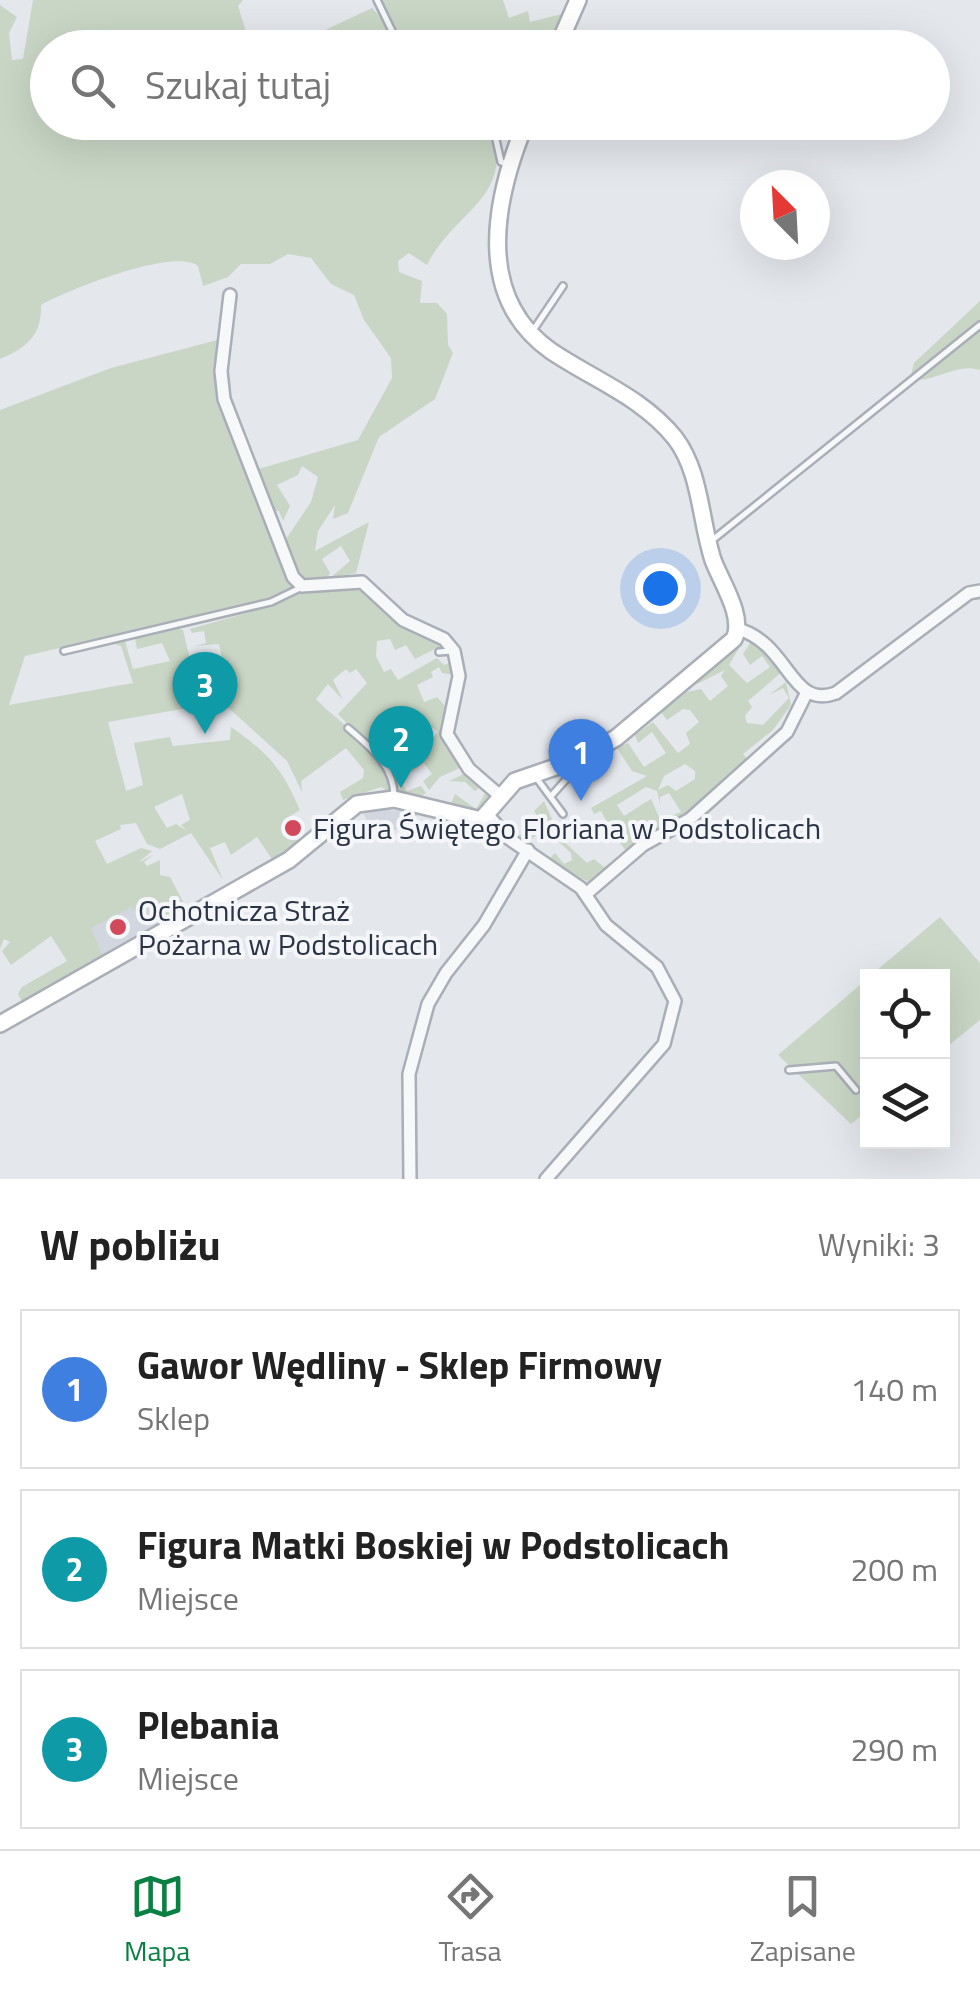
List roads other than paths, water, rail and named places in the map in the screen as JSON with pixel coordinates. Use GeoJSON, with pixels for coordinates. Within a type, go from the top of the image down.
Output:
{"type":"FeatureCollection","features":[{"type":"Feature","properties":{"kind":"street"},"geometry":{"type":"LineString","coordinates":[[565,30],[578,0]]}},
{"type":"Feature","properties":{"kind":"street"},"geometry":{"type":"LineString","coordinates":[[0,1024],[289,860],[357,804],[394,799],[444,808],[478,820],[488,815],[498,795],[534,773],[579,759],[616,738],[726,650],[738,629],[708,544],[692,471],[675,439],[643,406],[552,351],[532,333],[508,301],[500,274],[498,213],[519,140]]}},
{"type":"Feature","properties":{"kind":"street"},"geometry":{"type":"LineString","coordinates":[[230,295],[221,370],[224,399],[289,568],[302,586],[362,582],[402,620],[444,639],[454,651],[459,676],[446,721],[447,734],[469,770],[498,795]]}},
{"type":"Feature","properties":{"kind":"street"},"geometry":{"type":"LineString","coordinates":[[738,629],[756,635],[782,658],[806,694],[819,699],[836,693],[969,592],[980,591]]}},
{"type":"Feature","properties":{"kind":"street"},"geometry":{"type":"LineString","coordinates":[[586,894],[644,844],[690,819],[787,732],[806,694]]}},
{"type":"Feature","properties":{"kind":"street"},"geometry":{"type":"LineString","coordinates":[[488,815],[508,838],[586,894],[606,925],[658,967],[670,986],[674,1012],[664,1044],[546,1179]]}},
{"type":"Feature","properties":{"kind":"street"},"geometry":{"type":"LineString","coordinates":[[410,1179],[408,1074],[428,1004],[446,973],[484,925],[528,850]]}},
{"type":"Feature","properties":{"kind":"lane"},"geometry":{"type":"LineString","coordinates":[[377,0],[392,30]]}},
{"type":"Feature","properties":{"kind":"lane"},"geometry":{"type":"LineString","coordinates":[[496,140],[501,162],[509,164]]}},
{"type":"Feature","properties":{"kind":"lane"},"geometry":{"type":"LineString","coordinates":[[532,333],[563,286]]}},
{"type":"Feature","properties":{"kind":"lane"},"geometry":{"type":"LineString","coordinates":[[708,544],[980,325]]}},
{"type":"Feature","properties":{"kind":"lane"},"geometry":{"type":"LineString","coordinates":[[64,651],[260,605],[302,586]]}},
{"type":"Feature","properties":{"kind":"lane"},"geometry":{"type":"LineString","coordinates":[[439,652],[454,651]]}},
{"type":"Feature","properties":{"kind":"lane"},"geometry":{"type":"LineString","coordinates":[[348,728],[376,752],[395,778],[394,799]]}},
{"type":"Feature","properties":{"kind":"lane"},"geometry":{"type":"LineString","coordinates":[[552,794],[577,771],[579,759]]}},
{"type":"Feature","properties":{"kind":"lane"},"geometry":{"type":"LineString","coordinates":[[534,773],[563,814]]}},
{"type":"Feature","properties":{"kind":"lane"},"geometry":{"type":"LineString","coordinates":[[789,1070],[836,1066],[856,1090]]}},
{"type":"Feature","properties":{"kind":"place","name":"Plebania"},"geometry":{"type":"Point","coordinates":[205,734]}},
{"type":"Feature","properties":{"kind":"place","name":"Figura Matki Boskiej w Podstolicach"},"geometry":{"type":"Point","coordinates":[401,788]}},
{"type":"Feature","properties":{"kind":"place","name":"Gawor Wędliny - Sklep Firmowy"},"geometry":{"type":"Point","coordinates":[581,801]}},
{"type":"Feature","properties":{"kind":"place","name":"Figura Świętego Floriana w Podstolicach"},"geometry":{"type":"Point","coordinates":[293,828]}},
{"type":"Feature","properties":{"kind":"place","name":"Ochotnicza Straż Pożarna w Podstolicach"},"geometry":{"type":"Point","coordinates":[118,927]}}]}
